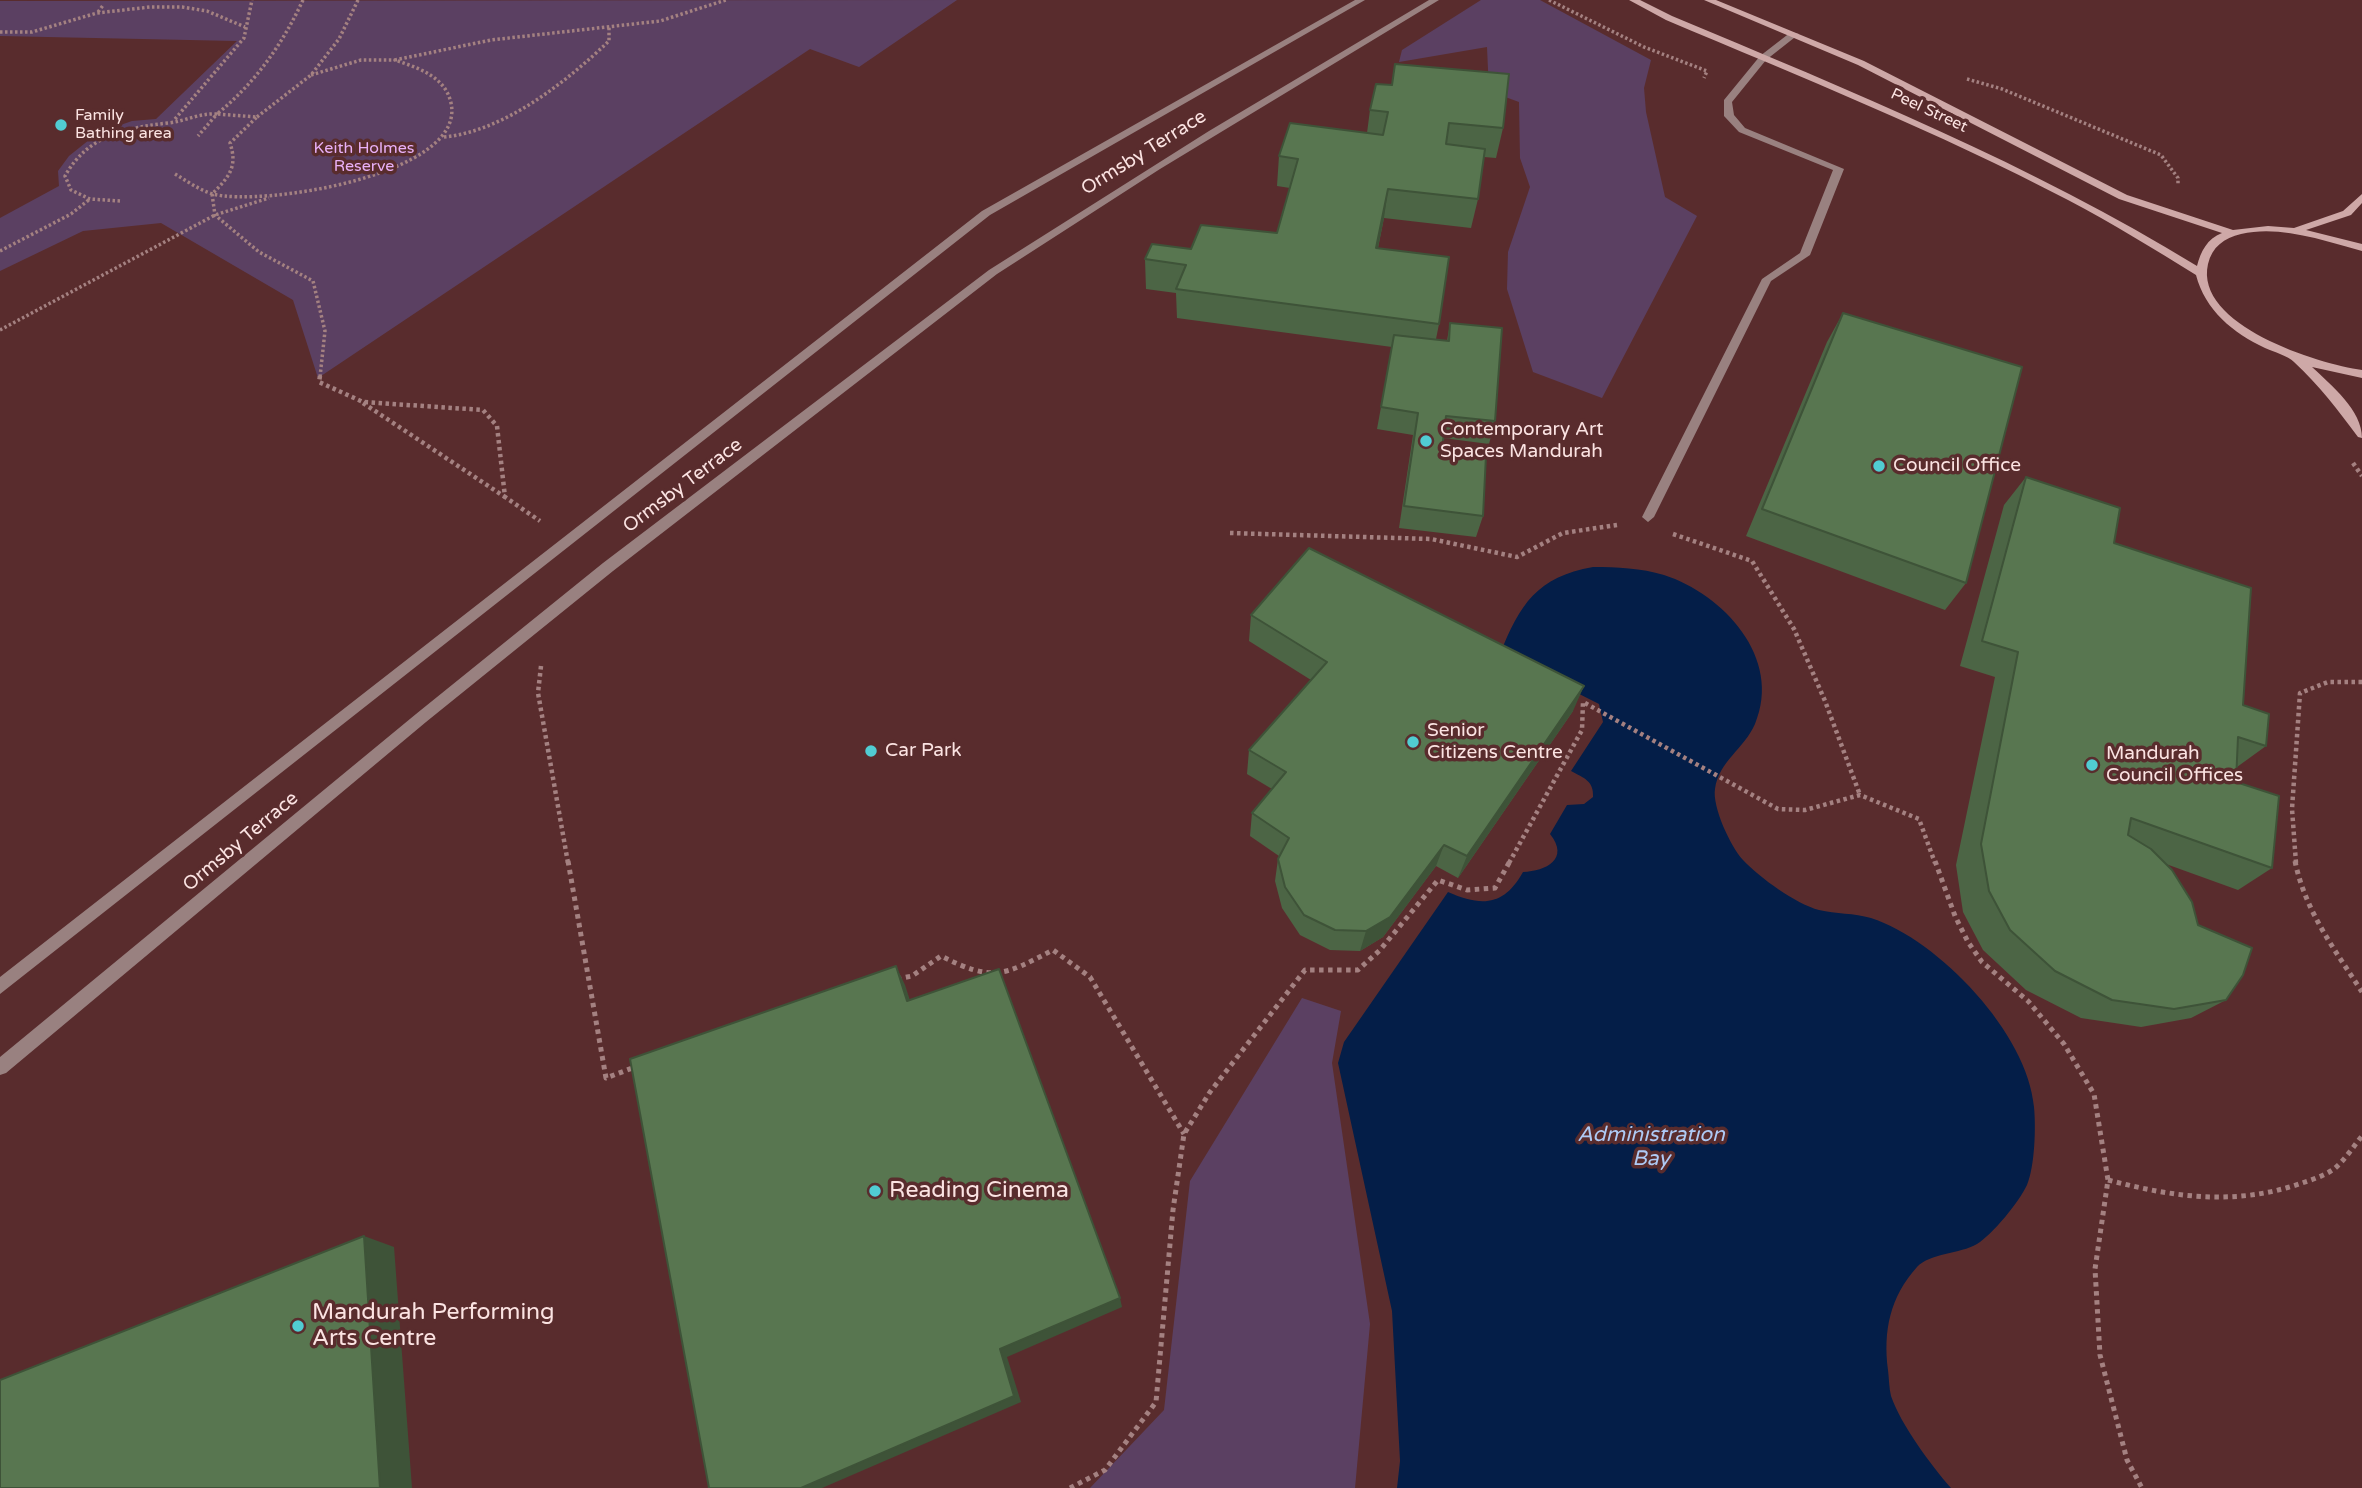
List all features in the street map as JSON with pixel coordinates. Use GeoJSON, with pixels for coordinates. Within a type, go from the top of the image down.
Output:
{"type":"FeatureCollection","features":[{"type":"Feature","properties":{"kind":"street","name":"Ormsby Terrace"},"geometry":{"type":"LineString","coordinates":[[0,987],[986,213],[1361,0]]}},
{"type":"Feature","properties":{"kind":"street","name":"Ormsby Terrace"},"geometry":{"type":"LineString","coordinates":[[0,1067],[597,576],[993,272],[1304,77],[1435,0]]}},
{"type":"Feature","properties":{"kind":"street","name":"Peel Street"},"geometry":{"type":"LineString","coordinates":[[1633,0],[1894,112],[2026,174],[2099,210],[2201,273]]}},
{"type":"Feature","properties":{"kind":"street","name":"Peel Street"},"geometry":{"type":"LineString","coordinates":[[1709,0],[1861,63],[2123,197],[2232,233]]}},
{"type":"Feature","properties":{"kind":"street"},"geometry":{"type":"LineString","coordinates":[[1648,517],[1767,279],[1805,255],[1839,169],[1742,130],[1729,116],[1727,102],[1763,58],[1794,34]]}},
{"type":"Feature","properties":{"kind":"street"},"geometry":{"type":"LineString","coordinates":[[2296,229],[2347,213],[2362,197]]}},
{"type":"Feature","properties":{"kind":"street"},"geometry":{"type":"LineString","coordinates":[[2362,248],[2336,238],[2296,229],[2261,228],[2232,233],[2214,243],[2204,256],[2201,273],[2206,291],[2219,310],[2267,346],[2298,360],[2362,374]]}},
{"type":"Feature","properties":{"kind":"street"},"geometry":{"type":"LineString","coordinates":[[2298,360],[2334,395],[2362,434]]}},
{"type":"Feature","properties":{"kind":"path"},"geometry":{"type":"LineString","coordinates":[[172,123],[244,38],[252,0]]}},
{"type":"Feature","properties":{"kind":"path"},"geometry":{"type":"LineString","coordinates":[[198,136],[271,57],[293,23],[303,0]]}},
{"type":"Feature","properties":{"kind":"path"},"geometry":{"type":"LineString","coordinates":[[212,194],[233,171],[236,159],[230,143],[257,117],[311,75],[339,39],[358,0]]}},
{"type":"Feature","properties":{"kind":"path"},"geometry":{"type":"LineString","coordinates":[[311,75],[360,60],[395,60],[491,40],[660,21],[726,0]]}},
{"type":"Feature","properties":{"kind":"path"},"geometry":{"type":"LineString","coordinates":[[1549,0],[1644,47],[1707,71],[1701,83]]}},
{"type":"Feature","properties":{"kind":"path"},"geometry":{"type":"LineString","coordinates":[[97,13],[104,4]]}},
{"type":"Feature","properties":{"kind":"path"},"geometry":{"type":"LineString","coordinates":[[0,32],[32,32],[117,9],[182,7],[206,11],[245,27]]}},
{"type":"Feature","properties":{"kind":"path"},"geometry":{"type":"LineString","coordinates":[[443,137],[470,134],[501,118],[587,63],[609,41],[609,27]]}},
{"type":"Feature","properties":{"kind":"path"},"geometry":{"type":"LineString","coordinates":[[0,330],[215,215],[272,197],[324,188],[393,167],[430,148],[443,137],[454,116],[448,90],[425,70],[395,60]]}},
{"type":"Feature","properties":{"kind":"path"},"geometry":{"type":"LineString","coordinates":[[120,201],[90,199],[71,190],[65,176],[73,159],[93,143],[120,130],[150,123],[172,123],[190,114],[257,117]]}},
{"type":"Feature","properties":{"kind":"path"},"geometry":{"type":"LineString","coordinates":[[175,174],[212,194],[272,197]]}},
{"type":"Feature","properties":{"kind":"path"},"geometry":{"type":"LineString","coordinates":[[212,194],[215,215],[259,252],[313,281],[324,310],[326,348],[319,382],[363,402],[567,540]]}},
{"type":"Feature","properties":{"kind":"path"},"geometry":{"type":"LineString","coordinates":[[0,251],[71,214],[90,199]]}},
{"type":"Feature","properties":{"kind":"path"},"geometry":{"type":"LineString","coordinates":[[363,402],[483,411],[497,426],[505,497]]}},
{"type":"Feature","properties":{"kind":"path"},"geometry":{"type":"LineString","coordinates":[[1230,533],[1431,539],[1517,557],[1563,533],[1625,525]]}},
{"type":"Feature","properties":{"kind":"path"},"geometry":{"type":"LineString","coordinates":[[1661,529],[1752,561],[1794,629],[1825,701],[1860,796]]}},
{"type":"Feature","properties":{"kind":"path"},"geometry":{"type":"LineString","coordinates":[[542,660],[538,692],[606,1078],[643,1064]]}},
{"type":"Feature","properties":{"kind":"path"},"geometry":{"type":"LineString","coordinates":[[2362,682],[2328,682],[2300,693],[2292,825],[2298,875],[2319,923],[2362,992]]}},
{"type":"Feature","properties":{"kind":"path"},"geometry":{"type":"LineString","coordinates":[[1070,1488],[1105,1469],[1156,1402],[1173,1210],[1184,1134],[1210,1092],[1305,970],[1357,970],[1380,950],[1438,880],[1467,890],[1495,888],[1582,730],[1583,702],[1778,809],[1805,810],[1860,796],[1919,819],[1955,916],[1968,942],[1982,962],[2028,1001],[2055,1033],[2094,1094],[2108,1180],[2095,1269],[2100,1355],[2127,1460],[2142,1488]]}},
{"type":"Feature","properties":{"kind":"path"},"geometry":{"type":"LineString","coordinates":[[886,980],[912,976],[941,956],[973,972],[1010,972],[1052,950],[1090,977],[1184,1134]]}},
{"type":"Feature","properties":{"kind":"path"},"geometry":{"type":"LineString","coordinates":[[2108,1180],[2163,1195],[2205,1199],[2267,1193],[2285,1189],[2333,1170],[2362,1136]]}},
{"type":"Feature","properties":{"kind":"green space","name":"Keith Holmes Reserve"},"geometry":{"type":"Polygon","coordinates":[[[957,0],[859,67],[810,49],[318,378],[293,300],[161,223],[83,231],[0,271],[0,218],[59,186],[58,171],[69,156],[89,140],[132,121],[156,119],[237,41],[0,36],[0,1],[957,0]]]}},
{"type":"Feature","properties":{"kind":"green space"},"geometry":{"type":"Polygon","coordinates":[[[1481,0],[1540,0],[1651,60],[1644,88],[1646,112],[1665,197],[1697,216],[1602,398],[1533,372],[1507,289],[1508,252],[1530,187],[1520,158],[1519,102],[1489,91],[1487,47],[1399,62],[1402,50],[1481,0]]]}},
{"type":"Feature","properties":{"kind":"green space"},"geometry":{"type":"Polygon","coordinates":[[[1302,998],[1341,1011],[1332,1063],[1370,1324],[1355,1488],[1090,1488],[1164,1410],[1190,1181],[1302,998]]]}},
{"type":"Feature","properties":{"kind":"water","name":"Administration Bay"},"geometry":{"type":"Polygon","coordinates":[[[1593,567],[1647,571],[1686,584],[1726,613],[1742,632],[1754,653],[1761,676],[1762,699],[1755,724],[1721,771],[1715,789],[1716,806],[1723,826],[1743,860],[1768,882],[1810,907],[1871,918],[1897,929],[1924,947],[1951,968],[1976,993],[2016,1050],[2028,1079],[2034,1107],[2035,1135],[2032,1168],[2023,1192],[1998,1225],[1977,1244],[1929,1259],[1917,1267],[1900,1290],[1890,1315],[1887,1356],[1891,1396],[1909,1432],[1951,1488],[1397,1488],[1400,1461],[1392,1311],[1338,1063],[1344,1042],[1448,892],[1482,901],[1500,897],[1508,892],[1523,872],[1540,869],[1553,862],[1557,850],[1550,834],[1567,805],[1584,804],[1593,797],[1590,784],[1571,771],[1603,722],[1599,704],[1500,654],[1515,621],[1533,596],[1558,578],[1593,567]]]}},
{"type":"Feature","properties":{"kind":"building"},"geometry":{"type":"Polygon","coordinates":[[[1395,64],[1509,74],[1503,128],[1449,123],[1446,144],[1485,149],[1478,199],[1388,189],[1376,248],[1449,257],[1439,324],[1176,289],[1186,265],[1145,259],[1152,244],[1191,249],[1201,225],[1277,233],[1298,159],[1279,156],[1290,123],[1383,135],[1388,112],[1370,110],[1376,84],[1392,85],[1395,64]]]}},
{"type":"Feature","properties":{"kind":"building","name":"Council Office"},"geometry":{"type":"Polygon","coordinates":[[[1843,313],[2022,367],[1966,583],[1762,509],[1843,313]]]}},
{"type":"Feature","properties":{"kind":"building","name":"Contemporary Art Spaces Mandurah"},"geometry":{"type":"Polygon","coordinates":[[[1450,323],[1502,328],[1495,421],[1446,416],[1442,449],[1486,455],[1483,516],[1404,506],[1418,413],[1381,407],[1394,335],[1449,341],[1450,323]]]}},
{"type":"Feature","properties":{"kind":"building","name":"Mandurah Council Offices"},"geometry":{"type":"Polygon","coordinates":[[[2026,477],[2120,508],[2114,543],[2251,588],[2243,705],[2269,714],[2266,746],[2238,737],[2236,782],[2279,796],[2272,868],[2131,818],[2128,835],[2151,849],[2172,870],[2192,902],[2198,925],[2252,948],[2243,975],[2226,1000],[2174,1009],[2112,1000],[2055,971],[2010,930],[1989,891],[1981,844],[2018,652],[1982,641],[2026,477]]]}},
{"type":"Feature","properties":{"kind":"building","name":"Senior Citizens Centre"},"geometry":{"type":"Polygon","coordinates":[[[1309,548],[1584,686],[1467,856],[1444,845],[1390,917],[1366,931],[1335,930],[1304,915],[1285,887],[1278,859],[1289,838],[1252,813],[1286,772],[1249,750],[1327,662],[1251,615],[1309,548]]]}},
{"type":"Feature","properties":{"kind":"building","name":"Reading Cinema"},"geometry":{"type":"Polygon","coordinates":[[[896,966],[907,1001],[999,969],[1120,1298],[1000,1349],[1014,1396],[801,1488],[709,1488],[630,1059],[896,966]]]}},
{"type":"Feature","properties":{"kind":"building","name":"Mandurah Performing Arts Centre"},"geometry":{"type":"Polygon","coordinates":[[[364,1236],[380,1488],[0,1488],[0,1380],[364,1236]]]}},
{"type":"Feature","properties":{"kind":"place","name":"Family Bathing area"},"geometry":{"type":"Point","coordinates":[61,125]}},
{"type":"Feature","properties":{"kind":"place","name":"Contemporary Art Spaces Mandurah"},"geometry":{"type":"Point","coordinates":[1426,441]}},
{"type":"Feature","properties":{"kind":"place","name":"Council Office"},"geometry":{"type":"Point","coordinates":[1879,466]}},
{"type":"Feature","properties":{"kind":"place","name":"Senior Citizens Centre"},"geometry":{"type":"Point","coordinates":[1413,742]}},
{"type":"Feature","properties":{"kind":"place","name":"Car Park"},"geometry":{"type":"Point","coordinates":[871,751]}},
{"type":"Feature","properties":{"kind":"place","name":"Mandurah Council Offices"},"geometry":{"type":"Point","coordinates":[2092,765]}},
{"type":"Feature","properties":{"kind":"place","name":"Reading Cinema"},"geometry":{"type":"Point","coordinates":[875,1191]}},
{"type":"Feature","properties":{"kind":"place","name":"Mandurah Performing Arts Centre"},"geometry":{"type":"Point","coordinates":[298,1326]}}]}
